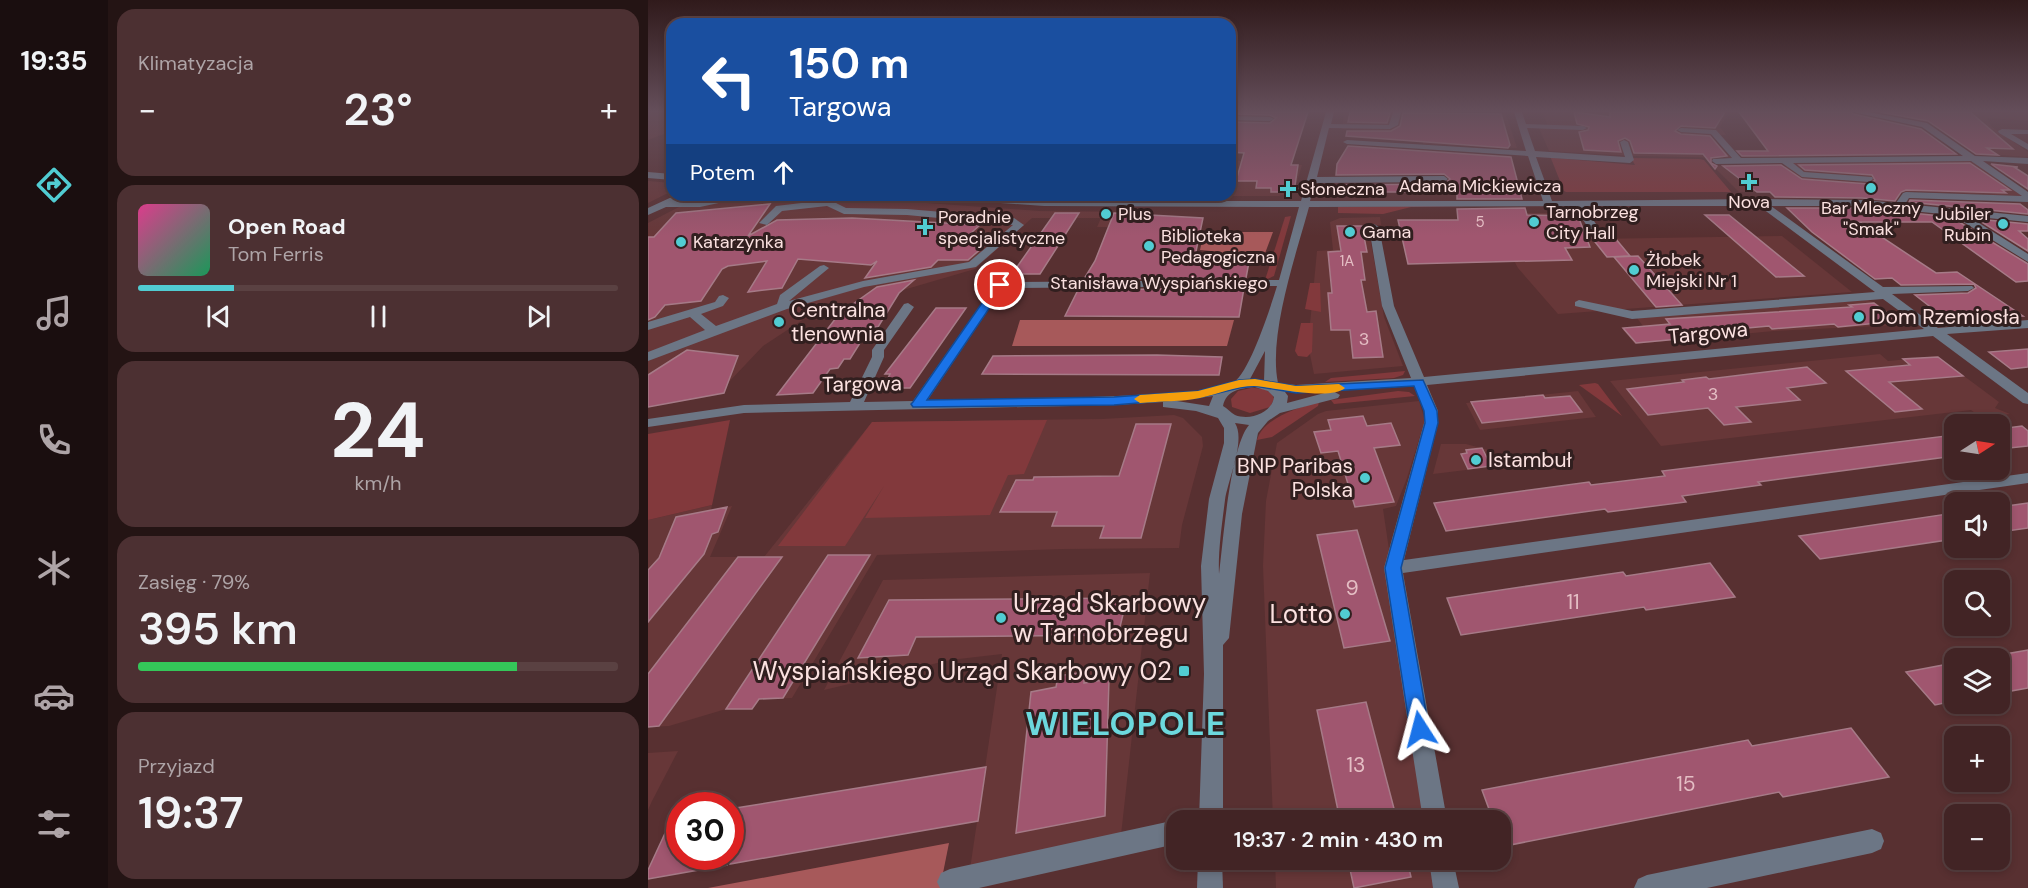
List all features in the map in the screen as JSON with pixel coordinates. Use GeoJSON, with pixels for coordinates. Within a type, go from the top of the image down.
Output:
{"type":"FeatureCollection","features":[{"type":"Feature","properties":{"kind":"street","name":"Stanisława Wyspiańskiego"},"geometry":{"type":"LineString","coordinates":[[1279,409],[1282,396],[1272,387],[1268,371],[1274,339],[1273,321],[1319,153]]}},
{"type":"Feature","properties":{"kind":"street"},"geometry":{"type":"LineString","coordinates":[[1531,153],[1548,202]]}},
{"type":"Feature","properties":{"kind":"street"},"geometry":{"type":"LineString","coordinates":[[1538,153],[1630,159],[1628,153]]}},
{"type":"Feature","properties":{"kind":"street"},"geometry":{"type":"LineString","coordinates":[[1732,153],[1739,161]]}},
{"type":"Feature","properties":{"kind":"street"},"geometry":{"type":"LineString","coordinates":[[1966,153],[2028,198]]}},
{"type":"Feature","properties":{"kind":"street"},"geometry":{"type":"LineString","coordinates":[[1716,160],[1973,158],[2028,161]]}},
{"type":"Feature","properties":{"kind":"street"},"geometry":{"type":"LineString","coordinates":[[2015,160],[2028,168]]}},
{"type":"Feature","properties":{"kind":"street"},"geometry":{"type":"LineString","coordinates":[[1785,161],[1802,174],[1869,179]]}},
{"type":"Feature","properties":{"kind":"street"},"geometry":{"type":"LineString","coordinates":[[648,175],[666,177]]}},
{"type":"Feature","properties":{"kind":"street"},"geometry":{"type":"LineString","coordinates":[[1312,180],[1444,179]]}},
{"type":"Feature","properties":{"kind":"street"},"geometry":{"type":"LineString","coordinates":[[1900,205],[1906,195],[2028,198]]}},
{"type":"Feature","properties":{"kind":"street"},"geometry":{"type":"LineString","coordinates":[[648,212],[670,201]]}},
{"type":"Feature","properties":{"kind":"street"},"geometry":{"type":"LineString","coordinates":[[679,201],[700,204],[717,201]]}},
{"type":"Feature","properties":{"kind":"street"},"geometry":{"type":"LineString","coordinates":[[803,201],[809,204]]}},
{"type":"Feature","properties":{"kind":"street"},"geometry":{"type":"LineString","coordinates":[[764,223],[779,208],[832,201]]}},
{"type":"Feature","properties":{"kind":"street","name":"Adama Mickiewicza"},"geometry":{"type":"LineString","coordinates":[[990,201],[1040,206],[1760,202],[1900,205],[1956,213],[2028,219]]}},
{"type":"Feature","properties":{"kind":"street"},"geometry":{"type":"LineString","coordinates":[[1576,202],[1593,227]]}},
{"type":"Feature","properties":{"kind":"street"},"geometry":{"type":"LineString","coordinates":[[1760,202],[2028,400]]}},
{"type":"Feature","properties":{"kind":"street"},"geometry":{"type":"LineString","coordinates":[[648,357],[783,306],[884,279],[972,265],[1019,225],[1014,221],[907,212],[844,211],[829,203]]}},
{"type":"Feature","properties":{"kind":"street"},"geometry":{"type":"LineString","coordinates":[[1956,213],[2028,259]]}},
{"type":"Feature","properties":{"kind":"street"},"geometry":{"type":"LineString","coordinates":[[1374,227],[1388,306],[1429,404],[1431,423],[1393,568],[1433,810]]}},
{"type":"Feature","properties":{"kind":"street"},"geometry":{"type":"LineString","coordinates":[[783,306],[784,297],[824,268]]}},
{"type":"Feature","properties":{"kind":"street","name":"Stanisława Wyspiańskiego"},"geometry":{"type":"LineString","coordinates":[[918,404],[1000,285],[1282,283]]}},
{"type":"Feature","properties":{"kind":"street"},"geometry":{"type":"LineString","coordinates":[[1579,304],[1632,315],[1968,288]]}},
{"type":"Feature","properties":{"kind":"street"},"geometry":{"type":"LineString","coordinates":[[648,326],[719,304],[723,298]]}},
{"type":"Feature","properties":{"kind":"street"},"geometry":{"type":"LineString","coordinates":[[855,406],[878,357],[878,350],[908,307]]}},
{"type":"Feature","properties":{"kind":"street"},"geometry":{"type":"LineString","coordinates":[[692,313],[714,331]]}},
{"type":"Feature","properties":{"kind":"street","name":"Stanisława Wyspiańskiego"},"geometry":{"type":"LineString","coordinates":[[1233,386],[1250,371],[1262,339],[1273,321]]}},
{"type":"Feature","properties":{"kind":"street","name":"Targowa"},"geometry":{"type":"LineString","coordinates":[[648,423],[744,409],[1114,401],[1198,395],[1255,383],[1296,389],[1392,384],[2028,324]]}},
{"type":"Feature","properties":{"kind":"street","name":"Targowa"},"geometry":{"type":"LineString","coordinates":[[1114,401],[1187,406],[1244,421],[1263,418],[1301,401],[1392,384]]}},
{"type":"Feature","properties":{"kind":"street"},"geometry":{"type":"LineString","coordinates":[[1211,810],[1214,674],[1210,566],[1217,499],[1231,443],[1231,428],[1216,407],[1216,400],[1233,386]]}},
{"type":"Feature","properties":{"kind":"street"},"geometry":{"type":"LineString","coordinates":[[1214,674],[1242,467],[1251,432],[1263,418]]}},
{"type":"Feature","properties":{"kind":"street"},"geometry":{"type":"LineString","coordinates":[[1393,568],[2028,478]]}},
{"type":"Feature","properties":{"kind":"street"},"geometry":{"type":"LineString","coordinates":[[950,882],[1166,834]]}},
{"type":"Feature","properties":{"kind":"street"},"geometry":{"type":"LineString","coordinates":[[1647,888],[1872,841]]}},
{"type":"Feature","properties":{"kind":"street"},"geometry":{"type":"LineString","coordinates":[[1210,870],[1210,888]]}},
{"type":"Feature","properties":{"kind":"street"},"geometry":{"type":"LineString","coordinates":[[1443,870],[1446,888]]}},
{"type":"Feature","properties":{"kind":"shaded area"},"geometry":{"type":"Polygon","coordinates":[[[1591,153],[1727,153],[1732,158],[1591,153]]]}},
{"type":"Feature","properties":{"kind":"shaded area"},"geometry":{"type":"Polygon","coordinates":[[[1981,153],[2028,153],[2028,157],[1981,153]]]}},
{"type":"Feature","properties":{"kind":"shaded area"},"geometry":{"type":"Polygon","coordinates":[[[1550,156],[1635,165],[1631,158],[1699,159],[1704,160],[1731,192],[1566,192],[1550,156]]]}},
{"type":"Feature","properties":{"kind":"shaded area"},"geometry":{"type":"Polygon","coordinates":[[[1236,160],[1302,165],[1294,192],[1279,196],[1236,196],[1236,160]]]}},
{"type":"Feature","properties":{"kind":"shaded area"},"geometry":{"type":"Polygon","coordinates":[[[1964,160],[1973,162],[2023,196],[1885,191],[1755,179],[1768,192],[1739,192],[1713,166],[1786,167],[1783,163],[1964,160]]]}},
{"type":"Feature","properties":{"kind":"shaded area"},"geometry":{"type":"Polygon","coordinates":[[[648,181],[666,182],[666,194],[648,203],[648,181]]]}},
{"type":"Feature","properties":{"kind":"shaded area"},"geometry":{"type":"Polygon","coordinates":[[[690,201],[899,201],[1040,211],[1146,212],[1144,217],[1113,217],[1109,227],[1097,227],[1101,218],[1032,218],[975,269],[804,319],[763,346],[727,384],[648,397],[648,223],[690,201]]]}},
{"type":"Feature","properties":{"kind":"shaded area"},"geometry":{"type":"Polygon","coordinates":[[[1467,206],[1411,207],[1383,214],[1338,213],[1338,207],[1467,206]]]}},
{"type":"Feature","properties":{"kind":"shaded area"},"geometry":{"type":"Polygon","coordinates":[[[1465,213],[1574,213],[1593,239],[1782,236],[1852,292],[1558,314],[1518,268],[1500,235],[1465,213]]]}},
{"type":"Feature","properties":{"kind":"shaded area"},"geometry":{"type":"Polygon","coordinates":[[[1291,216],[1274,276],[1265,280],[1285,217],[1291,216]]]}},
{"type":"Feature","properties":{"kind":"shaded area"},"geometry":{"type":"Polygon","coordinates":[[[1380,217],[1381,225],[1368,226],[1384,317],[1403,366],[1314,374],[1308,345],[1317,251],[1333,250],[1330,222],[1340,218],[1380,217]]]}},
{"type":"Feature","properties":{"kind":"shaded area"},"geometry":{"type":"Polygon","coordinates":[[[1204,232],[1223,233],[1223,236],[1233,232],[1273,232],[1264,256],[1228,256],[1221,252],[1200,250],[1204,232]]]}},
{"type":"Feature","properties":{"kind":"shaded area"},"geometry":{"type":"Polygon","coordinates":[[[1310,283],[1320,283],[1321,312],[1305,309],[1310,283]]]}},
{"type":"Feature","properties":{"kind":"shaded area"},"geometry":{"type":"Polygon","coordinates":[[[1868,300],[1901,321],[1899,325],[1774,331],[1635,344],[1623,330],[1643,326],[1637,318],[1868,300]]]}},
{"type":"Feature","properties":{"kind":"shaded area"},"geometry":{"type":"Polygon","coordinates":[[[1020,320],[1234,320],[1227,346],[1012,346],[1020,320]]]}},
{"type":"Feature","properties":{"kind":"shaded area"},"geometry":{"type":"Polygon","coordinates":[[[1301,323],[1313,323],[1312,352],[1307,357],[1298,356],[1295,351],[1301,323]]]}},
{"type":"Feature","properties":{"kind":"shaded area"},"geometry":{"type":"Polygon","coordinates":[[[1880,354],[1888,361],[1937,356],[1999,402],[1995,408],[2010,414],[1976,414],[1971,410],[1661,446],[1610,381],[1880,354]]]}},
{"type":"Feature","properties":{"kind":"shaded area"},"geometry":{"type":"Polygon","coordinates":[[[1405,371],[1403,375],[1394,378],[1325,382],[1331,378],[1405,371]]]}},
{"type":"Feature","properties":{"kind":"shaded area"},"geometry":{"type":"Polygon","coordinates":[[[1598,384],[1622,416],[1579,385],[1598,384]]]}},
{"type":"Feature","properties":{"kind":"shaded area"},"geometry":{"type":"Polygon","coordinates":[[[1251,388],[1271,393],[1274,399],[1270,407],[1250,413],[1232,407],[1231,399],[1238,391],[1251,388]]]}},
{"type":"Feature","properties":{"kind":"shaded area"},"geometry":{"type":"Polygon","coordinates":[[[1398,391],[1409,392],[1415,396],[1334,404],[1331,400],[1398,391]]]}},
{"type":"Feature","properties":{"kind":"shaded area"},"geometry":{"type":"Polygon","coordinates":[[[1578,391],[1596,417],[1480,430],[1466,403],[1578,391]]]}},
{"type":"Feature","properties":{"kind":"shaded area"},"geometry":{"type":"Polygon","coordinates":[[[1419,401],[1425,420],[1396,506],[1383,509],[1428,810],[1273,810],[1263,566],[1266,501],[1277,443],[1318,414],[1326,411],[1419,401]]]}},
{"type":"Feature","properties":{"kind":"shaded area"},"geometry":{"type":"Polygon","coordinates":[[[1319,402],[1318,406],[1272,437],[1257,440],[1266,425],[1274,420],[1292,410],[1319,402]]]}},
{"type":"Feature","properties":{"kind":"shaded area"},"geometry":{"type":"Polygon","coordinates":[[[1174,415],[1183,418],[1202,437],[1203,446],[1182,525],[1179,548],[877,555],[792,698],[759,699],[752,709],[726,709],[669,726],[648,727],[648,520],[712,505],[711,510],[732,506],[710,557],[764,557],[872,422],[1102,419],[1174,415]]]}},
{"type":"Feature","properties":{"kind":"shaded area"},"geometry":{"type":"Polygon","coordinates":[[[730,420],[712,505],[648,520],[648,434],[730,420]]]}},
{"type":"Feature","properties":{"kind":"shaded area"},"geometry":{"type":"Polygon","coordinates":[[[1047,420],[1024,474],[1008,475],[990,515],[865,518],[884,486],[845,546],[778,546],[872,422],[1047,420]]]}},
{"type":"Feature","properties":{"kind":"shaded area"},"geometry":{"type":"Polygon","coordinates":[[[1441,444],[1466,444],[1492,451],[1499,466],[1433,474],[1441,444]]]}},
{"type":"Feature","properties":{"kind":"shaded area"},"geometry":{"type":"Polygon","coordinates":[[[1150,573],[1121,835],[970,869],[1002,654],[950,660],[824,690],[883,580],[1150,573]]]}},
{"type":"Feature","properties":{"kind":"shaded area"},"geometry":{"type":"Polygon","coordinates":[[[678,751],[652,801],[648,810],[648,753],[678,751]]]}},
{"type":"Feature","properties":{"kind":"shaded area"},"geometry":{"type":"Polygon","coordinates":[[[949,843],[940,888],[708,888],[949,843]]]}},
{"type":"Feature","properties":{"kind":"shaded area"},"geometry":{"type":"Polygon","coordinates":[[[1275,870],[1436,870],[1439,888],[1276,888],[1275,870]]]}},
{"type":"Feature","properties":{"kind":"building"},"geometry":{"type":"Polygon","coordinates":[[[1244,153],[1295,153],[1291,165],[1298,165],[1294,192],[1271,192],[1271,188],[1256,188],[1257,181],[1236,181],[1244,153]]]}},
{"type":"Feature","properties":{"kind":"building"},"geometry":{"type":"Polygon","coordinates":[[[1343,153],[1458,153],[1511,157],[1522,199],[1457,199],[1457,192],[1338,192],[1338,185],[1444,184],[1450,179],[1444,174],[1336,175],[1337,164],[1343,153]]]}},
{"type":"Feature","properties":{"kind":"building"},"geometry":{"type":"Polygon","coordinates":[[[1664,153],[1725,153],[1727,156],[1711,158],[1711,163],[1717,166],[1715,169],[1703,154],[1664,153]]]}},
{"type":"Feature","properties":{"kind":"building"},"geometry":{"type":"Polygon","coordinates":[[[1739,153],[1956,154],[1742,156],[1739,153]]]}},
{"type":"Feature","properties":{"kind":"building"},"geometry":{"type":"Polygon","coordinates":[[[1970,163],[2010,190],[2002,190],[2006,193],[1906,190],[1901,192],[1895,201],[1862,198],[1775,197],[1770,192],[1757,192],[1723,166],[1781,165],[1802,179],[1869,184],[1875,180],[1872,175],[1805,170],[1799,165],[1970,163]]]}},
{"type":"Feature","properties":{"kind":"building"},"geometry":{"type":"Polygon","coordinates":[[[1991,164],[2018,167],[2014,167],[2028,176],[2028,189],[1991,164]]]}},
{"type":"Feature","properties":{"kind":"building"},"geometry":{"type":"Polygon","coordinates":[[[1910,200],[2020,204],[2028,210],[2028,214],[1909,202],[1910,200]]]}},
{"type":"Feature","properties":{"kind":"building"},"geometry":{"type":"Polygon","coordinates":[[[770,204],[748,236],[777,220],[852,218],[980,225],[971,233],[998,234],[968,260],[938,260],[931,267],[865,278],[877,261],[871,265],[798,259],[782,288],[748,292],[767,261],[728,266],[722,269],[701,301],[665,305],[655,317],[648,320],[648,237],[654,237],[676,213],[770,204]]]}},
{"type":"Feature","properties":{"kind":"building"},"geometry":{"type":"Polygon","coordinates":[[[1525,208],[1527,215],[1578,216],[1590,247],[1565,248],[1572,260],[1408,264],[1398,220],[1458,220],[1457,209],[1525,208]]]}},
{"type":"Feature","properties":{"kind":"building"},"geometry":{"type":"Polygon","coordinates":[[[1787,208],[1862,208],[1951,217],[2028,264],[2028,281],[2016,282],[1932,222],[1859,222],[1936,273],[1957,272],[2023,316],[1946,319],[1915,295],[1968,293],[1976,288],[1974,284],[1901,285],[1892,278],[1875,279],[1812,232],[1787,208]]]}},
{"type":"Feature","properties":{"kind":"building"},"geometry":{"type":"Polygon","coordinates":[[[1055,213],[1079,213],[1040,274],[1012,274],[1055,213]]]}},
{"type":"Feature","properties":{"kind":"building"},"geometry":{"type":"Polygon","coordinates":[[[1114,213],[1203,218],[1194,261],[1249,262],[1246,278],[1084,279],[1095,261],[1114,213]]]}},
{"type":"Feature","properties":{"kind":"building"},"geometry":{"type":"Polygon","coordinates":[[[1705,215],[1729,215],[1804,276],[1776,277],[1705,215]]]}},
{"type":"Feature","properties":{"kind":"building"},"geometry":{"type":"Polygon","coordinates":[[[1977,219],[2028,224],[2028,231],[2019,231],[2028,239],[2028,251],[1977,219]]]}},
{"type":"Feature","properties":{"kind":"building"},"geometry":{"type":"Polygon","coordinates":[[[1337,226],[1362,226],[1367,252],[1361,252],[1365,280],[1361,280],[1367,312],[1376,311],[1383,357],[1353,358],[1350,330],[1331,330],[1328,293],[1332,293],[1328,252],[1341,251],[1337,226]]]}},
{"type":"Feature","properties":{"kind":"building"},"geometry":{"type":"Polygon","coordinates":[[[1610,232],[1630,256],[1607,257],[1592,238],[1610,232]]]}},
{"type":"Feature","properties":{"kind":"building"},"geometry":{"type":"Polygon","coordinates":[[[1638,256],[1682,305],[1656,307],[1614,257],[1638,256]]]}},
{"type":"Feature","properties":{"kind":"building"},"geometry":{"type":"Polygon","coordinates":[[[914,280],[899,293],[878,327],[872,327],[865,335],[850,359],[844,359],[838,368],[830,369],[813,393],[777,395],[839,314],[877,287],[914,280]]]}},
{"type":"Feature","properties":{"kind":"building"},"geometry":{"type":"Polygon","coordinates":[[[1244,288],[1239,317],[1065,316],[1078,290],[1244,288]]]}},
{"type":"Feature","properties":{"kind":"building"},"geometry":{"type":"Polygon","coordinates":[[[1874,303],[1898,321],[1838,327],[1834,324],[1772,329],[1769,326],[1682,334],[1679,339],[1636,343],[1623,328],[1670,324],[1666,319],[1852,307],[1849,305],[1874,303]]]}},
{"type":"Feature","properties":{"kind":"building"},"geometry":{"type":"Polygon","coordinates":[[[936,308],[966,308],[910,388],[883,388],[890,374],[885,374],[936,308]]]}},
{"type":"Feature","properties":{"kind":"building"},"geometry":{"type":"Polygon","coordinates":[[[2028,349],[2028,367],[2011,369],[1989,352],[2028,349]]]}},
{"type":"Feature","properties":{"kind":"building"},"geometry":{"type":"Polygon","coordinates":[[[687,350],[738,356],[724,393],[648,407],[648,375],[687,350]]]}},
{"type":"Feature","properties":{"kind":"building"},"geometry":{"type":"Polygon","coordinates":[[[993,356],[1222,357],[1219,375],[982,374],[993,356]]]}},
{"type":"Feature","properties":{"kind":"building"},"geometry":{"type":"Polygon","coordinates":[[[1938,357],[1963,376],[1889,382],[1922,409],[1895,412],[1846,371],[1910,365],[1903,359],[1938,357]]]}},
{"type":"Feature","properties":{"kind":"building"},"geometry":{"type":"Polygon","coordinates":[[[1807,367],[1826,383],[1787,388],[1800,400],[1736,407],[1751,422],[1724,425],[1708,408],[1648,415],[1627,389],[1706,377],[1709,379],[1807,367]]]}},
{"type":"Feature","properties":{"kind":"building"},"geometry":{"type":"Polygon","coordinates":[[[1543,395],[1545,398],[1570,396],[1582,412],[1482,423],[1471,402],[1543,395]]]}},
{"type":"Feature","properties":{"kind":"building","name":"BNP Paribas Polska"},"geometry":{"type":"Polygon","coordinates":[[[1363,416],[1367,426],[1391,423],[1400,445],[1374,448],[1394,502],[1355,507],[1338,451],[1321,453],[1314,432],[1331,430],[1328,420],[1363,416]]]}},
{"type":"Feature","properties":{"kind":"building"},"geometry":{"type":"Polygon","coordinates":[[[1136,424],[1171,424],[1141,538],[1100,538],[1104,526],[1052,526],[1057,512],[1000,512],[1016,480],[1033,480],[1034,477],[1119,476],[1136,424]]]}},
{"type":"Feature","properties":{"kind":"building"},"geometry":{"type":"Polygon","coordinates":[[[2022,426],[2028,431],[2028,446],[2010,448],[2010,428],[2022,426]]]}},
{"type":"Feature","properties":{"kind":"building"},"geometry":{"type":"Polygon","coordinates":[[[1944,436],[1944,457],[1758,482],[1761,485],[1682,496],[1686,502],[1608,512],[1605,509],[1446,531],[1434,503],[1589,482],[1591,485],[1665,476],[1662,471],[1944,436]]]}},
{"type":"Feature","properties":{"kind":"building","name":"Istambuł"},"geometry":{"type":"Polygon","coordinates":[[[1482,448],[1491,466],[1468,469],[1461,454],[1467,453],[1466,450],[1482,448]]]}},
{"type":"Feature","properties":{"kind":"building"},"geometry":{"type":"Polygon","coordinates":[[[2028,503],[2028,528],[2010,531],[2010,506],[2028,503]]]}},
{"type":"Feature","properties":{"kind":"building"},"geometry":{"type":"Polygon","coordinates":[[[727,507],[718,532],[712,534],[704,554],[648,622],[648,570],[659,558],[676,517],[727,507]]]}},
{"type":"Feature","properties":{"kind":"building"},"geometry":{"type":"Polygon","coordinates":[[[1944,514],[1944,540],[1820,559],[1799,536],[1944,514]]]}},
{"type":"Feature","properties":{"kind":"building"},"geometry":{"type":"Polygon","coordinates":[[[1357,530],[1390,641],[1344,648],[1317,535],[1357,530]]]}},
{"type":"Feature","properties":{"kind":"building"},"geometry":{"type":"Polygon","coordinates":[[[828,555],[870,555],[783,698],[759,699],[752,709],[726,709],[828,555]]]}},
{"type":"Feature","properties":{"kind":"building"},"geometry":{"type":"Polygon","coordinates":[[[738,557],[782,557],[659,726],[648,727],[648,674],[738,557]]]}},
{"type":"Feature","properties":{"kind":"building"},"geometry":{"type":"Polygon","coordinates":[[[1710,563],[1735,597],[1646,610],[1644,607],[1461,635],[1447,598],[1623,572],[1626,576],[1710,563]]]}},
{"type":"Feature","properties":{"kind":"building","name":"Urząd Skarbowy w Tarnobrzegu"},"geometry":{"type":"Polygon","coordinates":[[[1127,598],[1118,635],[916,637],[908,655],[858,658],[889,600],[1127,598]]]}},
{"type":"Feature","properties":{"kind":"building"},"geometry":{"type":"Polygon","coordinates":[[[2028,650],[2028,688],[2010,691],[2010,653],[2028,650]]]}},
{"type":"Feature","properties":{"kind":"building"},"geometry":{"type":"Polygon","coordinates":[[[1944,665],[1944,703],[1935,705],[1906,672],[1944,665]]]}},
{"type":"Feature","properties":{"kind":"building"},"geometry":{"type":"Polygon","coordinates":[[[1084,672],[1084,683],[1109,679],[1105,816],[1016,833],[1031,692],[1056,687],[1058,676],[1084,672]]]}},
{"type":"Feature","properties":{"kind":"building"},"geometry":{"type":"Polygon","coordinates":[[[1366,702],[1394,810],[1338,810],[1317,710],[1366,702]]]}},
{"type":"Feature","properties":{"kind":"building"},"geometry":{"type":"Polygon","coordinates":[[[1851,728],[1889,777],[1783,797],[1779,792],[1511,845],[1511,810],[1489,810],[1482,790],[1748,740],[1752,746],[1851,728]]]}},
{"type":"Feature","properties":{"kind":"building"},"geometry":{"type":"Polygon","coordinates":[[[986,767],[978,821],[744,862],[744,807],[986,767]]]}},
{"type":"Feature","properties":{"kind":"building"},"geometry":{"type":"Polygon","coordinates":[[[666,831],[666,870],[699,870],[648,879],[648,870],[666,831]]]}},
{"type":"Feature","properties":{"kind":"building"},"geometry":{"type":"Polygon","coordinates":[[[1350,870],[1409,870],[1411,877],[1354,888],[1350,870]]]}},
{"type":"Feature","properties":{"kind":"slow traffic"},"geometry":{"type":"LineString","coordinates":[[1140,399],[1198,395],[1239,384],[1255,383],[1296,389],[1339,388]]}},
{"type":"Feature","properties":{"kind":"place","name":"Nova"},"geometry":{"type":"Point","coordinates":[1749,182]}},
{"type":"Feature","properties":{"kind":"place","name":"Bar Mleczny \"Smak\""},"geometry":{"type":"Point","coordinates":[1871,188]}},
{"type":"Feature","properties":{"kind":"place","name":"Słoneczna"},"geometry":{"type":"Point","coordinates":[1288,189]}},
{"type":"Feature","properties":{"kind":"place","name":"Plus"},"geometry":{"type":"Point","coordinates":[1106,214]}},
{"type":"Feature","properties":{"kind":"place","name":"Tarnobrzeg City Hall"},"geometry":{"type":"Point","coordinates":[1534,222]}},
{"type":"Feature","properties":{"kind":"place","name":"Jubiler Rubin"},"geometry":{"type":"Point","coordinates":[2003,224]}},
{"type":"Feature","properties":{"kind":"place","name":"Poradnie specjalistyczne"},"geometry":{"type":"Point","coordinates":[925,227]}},
{"type":"Feature","properties":{"kind":"place","name":"Gama"},"geometry":{"type":"Point","coordinates":[1350,232]}},
{"type":"Feature","properties":{"kind":"place","name":"Katarzynka"},"geometry":{"type":"Point","coordinates":[681,242]}},
{"type":"Feature","properties":{"kind":"place","name":"Biblioteka Pedagogiczna"},"geometry":{"type":"Point","coordinates":[1149,246]}},
{"type":"Feature","properties":{"kind":"place","name":"Żłobek Miejski Nr 1"},"geometry":{"type":"Point","coordinates":[1634,270]}},
{"type":"Feature","properties":{"kind":"place","name":"Dom Rzemiosła"},"geometry":{"type":"Point","coordinates":[1859,317]}},
{"type":"Feature","properties":{"kind":"place","name":"Centralna tlenownia"},"geometry":{"type":"Point","coordinates":[779,322]}},
{"type":"Feature","properties":{"kind":"place","name":"Istambuł"},"geometry":{"type":"Point","coordinates":[1476,460]}},
{"type":"Feature","properties":{"kind":"place","name":"BNP Paribas Polska"},"geometry":{"type":"Point","coordinates":[1365,478]}},
{"type":"Feature","properties":{"kind":"place","name":"Lotto"},"geometry":{"type":"Point","coordinates":[1345,614]}},
{"type":"Feature","properties":{"kind":"place","name":"Urząd Skarbowy w Tarnobrzegu"},"geometry":{"type":"Point","coordinates":[1001,618]}},
{"type":"Feature","properties":{"kind":"place","name":"Wyspiańskiego Urząd Skarbowy 02"},"geometry":{"type":"Point","coordinates":[1184,671]}},
{"type":"Feature","properties":{"kind":"district","name":"WIELOPOLE"},"geometry":{"type":"Point","coordinates":[1126,723]}},
{"type":"Feature","properties":{"kind":"route"},"geometry":{"type":"LineString","coordinates":[[1000,285],[918,404],[1114,401],[1198,395],[1239,384],[1255,383],[1296,389],[1418,382],[1431,411],[1431,423],[1393,568],[1420,729]]}}]}
